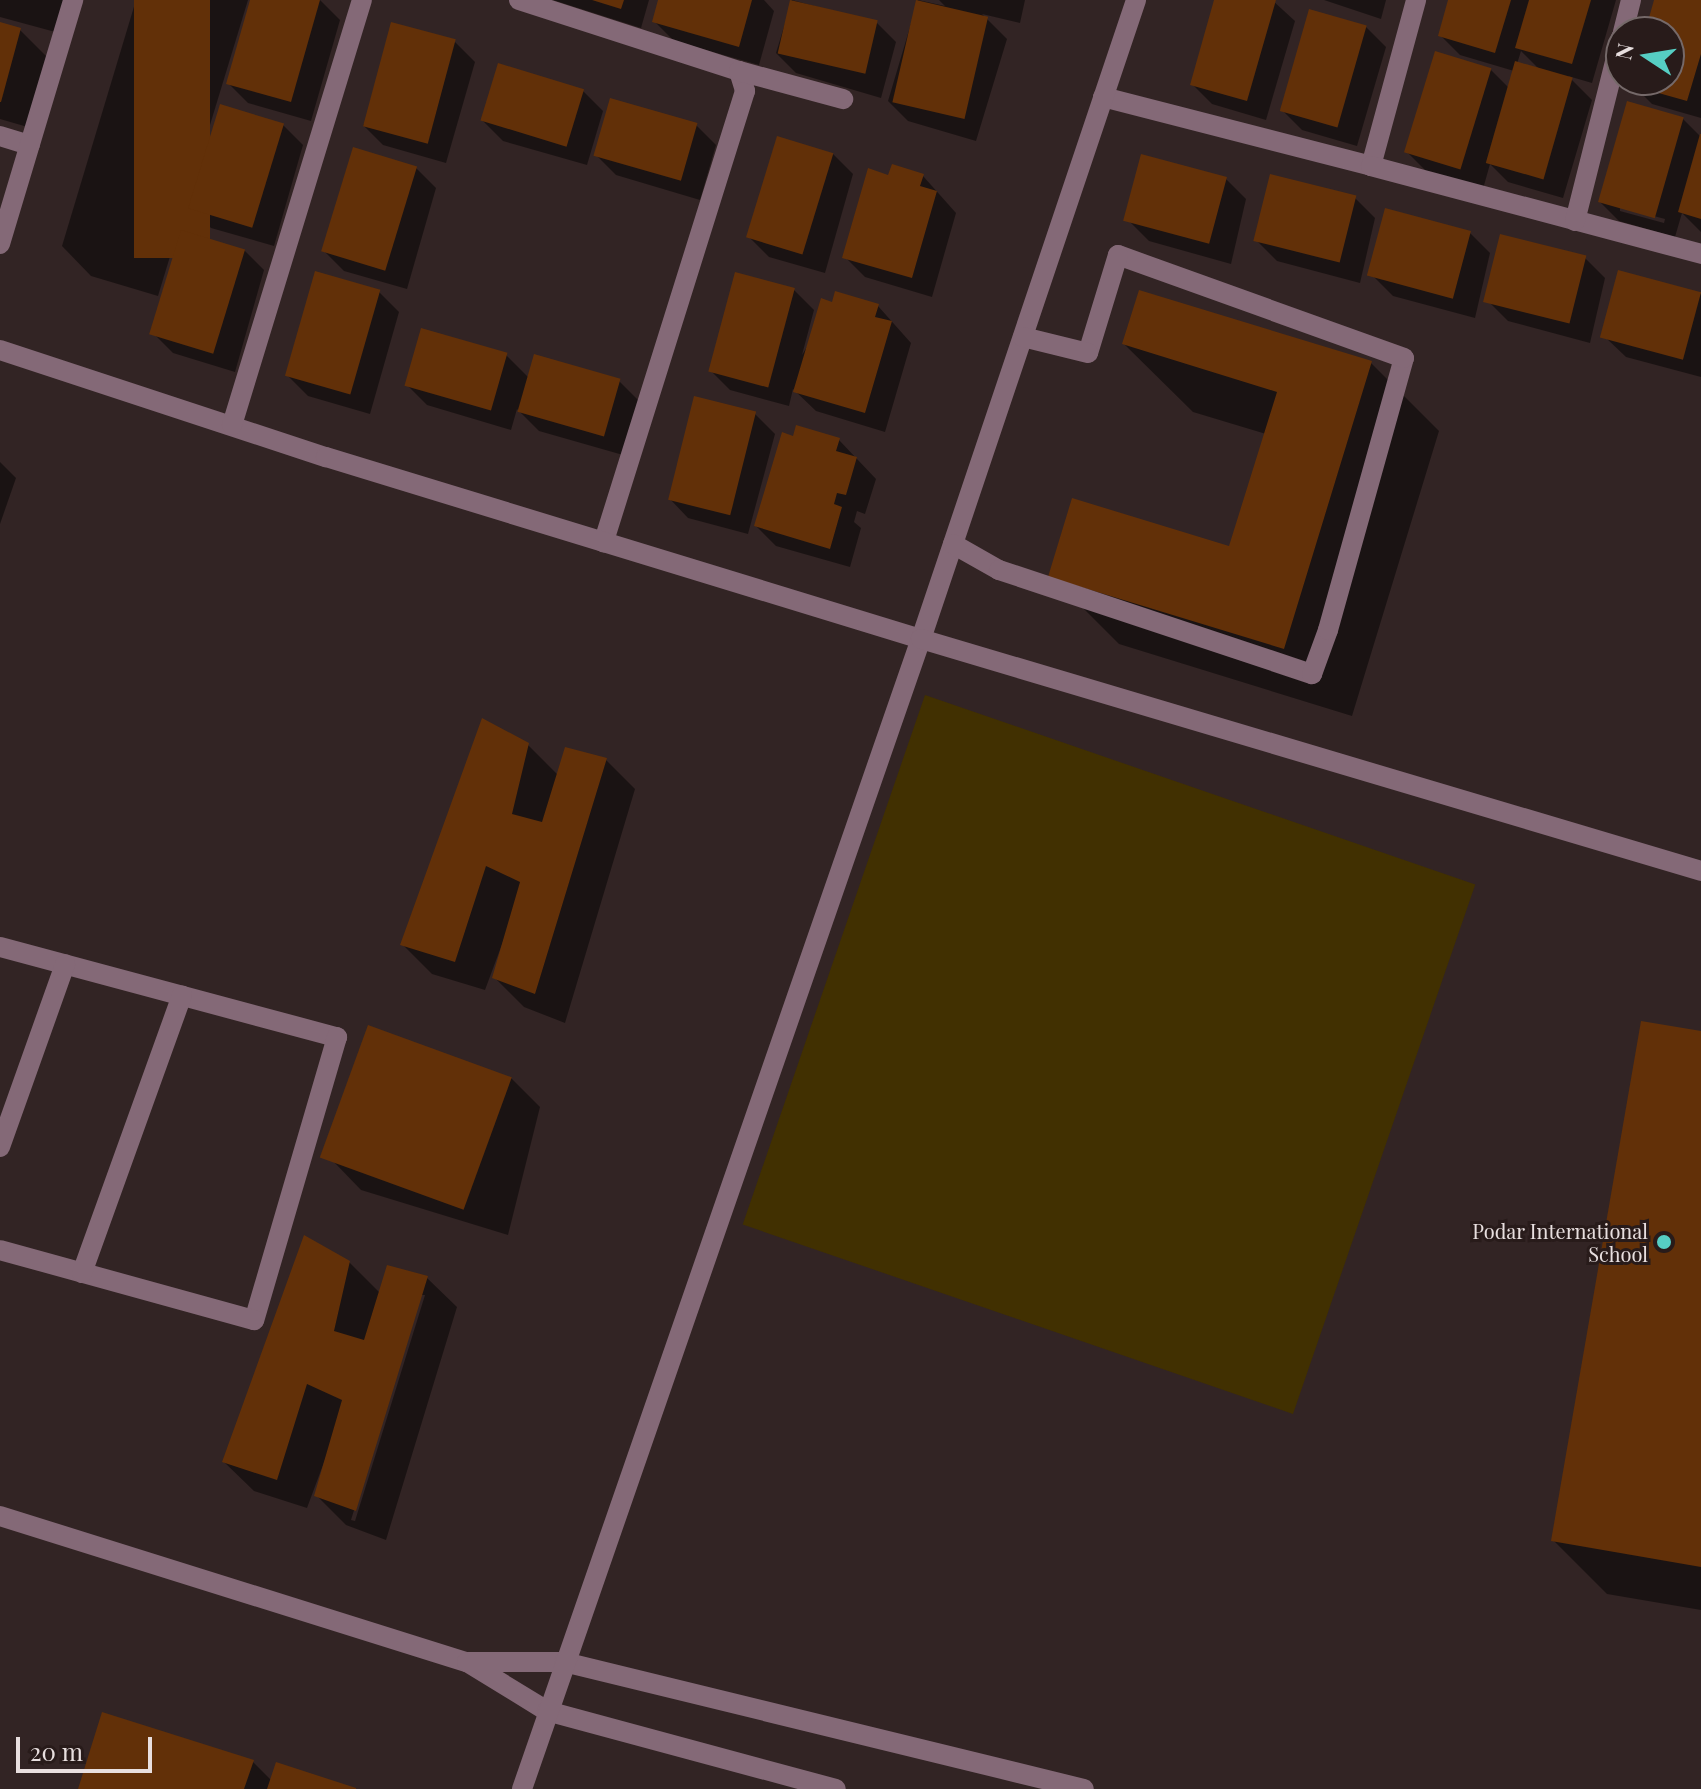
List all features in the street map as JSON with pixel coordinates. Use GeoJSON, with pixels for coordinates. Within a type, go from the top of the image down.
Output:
{"type":"FeatureCollection","features":[{"type":"Feature","properties":{"kind":"street"},"geometry":{"type":"LineString","coordinates":[[0,244],[73,0]]}},
{"type":"Feature","properties":{"kind":"street"},"geometry":{"type":"LineString","coordinates":[[232,425],[362,0]]}},
{"type":"Feature","properties":{"kind":"street"},"geometry":{"type":"LineString","coordinates":[[519,0],[739,71],[843,99]]}},
{"type":"Feature","properties":{"kind":"street"},"geometry":{"type":"LineString","coordinates":[[522,1789],[921,639],[1136,0]]}},
{"type":"Feature","properties":{"kind":"street"},"geometry":{"type":"LineString","coordinates":[[1371,166],[1416,0]]}},
{"type":"Feature","properties":{"kind":"street"},"geometry":{"type":"LineString","coordinates":[[604,542],[745,91],[739,71]]}},
{"type":"Feature","properties":{"kind":"street"},"geometry":{"type":"LineString","coordinates":[[1575,221],[1606,96]]}},
{"type":"Feature","properties":{"kind":"street"},"geometry":{"type":"LineString","coordinates":[[1103,97],[1701,254]]}},
{"type":"Feature","properties":{"kind":"street"},"geometry":{"type":"LineString","coordinates":[[0,136],[30,145]]}},
{"type":"Feature","properties":{"kind":"street"},"geometry":{"type":"LineString","coordinates":[[953,544],[999,570],[1312,674],[1328,630],[1404,358],[1118,255],[1088,353],[1023,337]]}},
{"type":"Feature","properties":{"kind":"street"},"geometry":{"type":"LineString","coordinates":[[0,350],[604,542],[1701,871]]}},
{"type":"Feature","properties":{"kind":"street"},"geometry":{"type":"LineString","coordinates":[[0,947],[337,1037],[254,1320],[0,1250]]}},
{"type":"Feature","properties":{"kind":"street"},"geometry":{"type":"LineString","coordinates":[[0,1147],[65,964]]}},
{"type":"Feature","properties":{"kind":"street"},"geometry":{"type":"LineString","coordinates":[[82,1273],[182,995]]}},
{"type":"Feature","properties":{"kind":"street"},"geometry":{"type":"LineString","coordinates":[[0,1516],[467,1662],[547,1711],[836,1789]]}},
{"type":"Feature","properties":{"kind":"street"},"geometry":{"type":"LineString","coordinates":[[467,1662],[564,1662],[1084,1789]]}},
{"type":"Feature","properties":{"kind":"shaded area"},"geometry":{"type":"Polygon","coordinates":[[[925,695],[1475,884],[1293,1414],[743,1224],[925,695]]]}},
{"type":"Feature","properties":{"kind":"building"},"geometry":{"type":"Polygon","coordinates":[[[134,0],[210,0],[210,258],[134,258],[134,0]]]}},
{"type":"Feature","properties":{"kind":"building"},"geometry":{"type":"Polygon","coordinates":[[[250,0],[320,0],[291,102],[226,84],[250,0]]]}},
{"type":"Feature","properties":{"kind":"building"},"geometry":{"type":"Polygon","coordinates":[[[592,0],[624,0],[621,9],[592,0]]]}},
{"type":"Feature","properties":{"kind":"building"},"geometry":{"type":"Polygon","coordinates":[[[658,0],[752,0],[739,47],[652,22],[658,0]]]}},
{"type":"Feature","properties":{"kind":"building"},"geometry":{"type":"Polygon","coordinates":[[[790,0],[878,20],[865,74],[778,54],[790,0]]]}},
{"type":"Feature","properties":{"kind":"building"},"geometry":{"type":"Polygon","coordinates":[[[916,0],[988,17],[964,119],[892,102],[916,0]]]}},
{"type":"Feature","properties":{"kind":"building"},"geometry":{"type":"Polygon","coordinates":[[[1214,0],[1276,0],[1247,101],[1190,85],[1214,0]]]}},
{"type":"Feature","properties":{"kind":"building"},"geometry":{"type":"Polygon","coordinates":[[[1448,0],[1511,0],[1495,53],[1438,36],[1448,0]]]}},
{"type":"Feature","properties":{"kind":"building"},"geometry":{"type":"Polygon","coordinates":[[[1529,0],[1591,0],[1572,64],[1515,48],[1529,0]]]}},
{"type":"Feature","properties":{"kind":"building"},"geometry":{"type":"Polygon","coordinates":[[[1654,0],[1701,0],[1701,54],[1687,101],[1669,96],[1685,96],[1685,16],[1650,16],[1654,0]]]}},
{"type":"Feature","properties":{"kind":"building"},"geometry":{"type":"Polygon","coordinates":[[[1309,9],[1367,26],[1337,127],[1280,111],[1309,9]]]}},
{"type":"Feature","properties":{"kind":"building"},"geometry":{"type":"Polygon","coordinates":[[[0,22],[21,28],[1,102],[0,102],[0,22]]]}},
{"type":"Feature","properties":{"kind":"building"},"geometry":{"type":"Polygon","coordinates":[[[391,22],[456,39],[428,144],[363,126],[391,22]]]}},
{"type":"Feature","properties":{"kind":"building"},"geometry":{"type":"Polygon","coordinates":[[[1435,51],[1491,68],[1460,170],[1404,152],[1435,51]]]}},
{"type":"Feature","properties":{"kind":"building"},"geometry":{"type":"Polygon","coordinates":[[[1515,61],[1573,78],[1543,179],[1486,163],[1515,61]]]}},
{"type":"Feature","properties":{"kind":"building"},"geometry":{"type":"Polygon","coordinates":[[[498,63],[584,89],[567,147],[480,120],[498,63]]]}},
{"type":"Feature","properties":{"kind":"building"},"geometry":{"type":"Polygon","coordinates":[[[610,98],[697,123],[681,181],[593,156],[610,98]]]}},
{"type":"Feature","properties":{"kind":"building"},"geometry":{"type":"Polygon","coordinates":[[[1627,101],[1684,117],[1655,218],[1598,202],[1627,101]]]}},
{"type":"Feature","properties":{"kind":"building"},"geometry":{"type":"Polygon","coordinates":[[[220,104],[284,124],[252,228],[188,208],[220,104]]]}},
{"type":"Feature","properties":{"kind":"building"},"geometry":{"type":"Polygon","coordinates":[[[1701,134],[1701,219],[1678,212],[1701,134]]]}},
{"type":"Feature","properties":{"kind":"building"},"geometry":{"type":"Polygon","coordinates":[[[777,136],[833,153],[802,255],[746,237],[777,136]]]}},
{"type":"Feature","properties":{"kind":"building"},"geometry":{"type":"Polygon","coordinates":[[[353,147],[417,167],[385,271],[321,251],[353,147]]]}},
{"type":"Feature","properties":{"kind":"building"},"geometry":{"type":"Polygon","coordinates":[[[1141,154],[1227,177],[1209,244],[1123,221],[1141,154]]]}},
{"type":"Feature","properties":{"kind":"building"},"geometry":{"type":"Polygon","coordinates":[[[892,164],[924,174],[920,186],[937,191],[912,278],[842,258],[868,168],[888,175],[892,164]]]}},
{"type":"Feature","properties":{"kind":"building"},"geometry":{"type":"Polygon","coordinates":[[[1270,174],[1356,196],[1340,262],[1253,241],[1270,174]]]}},
{"type":"Feature","properties":{"kind":"building"},"geometry":{"type":"Polygon","coordinates":[[[1385,208],[1471,231],[1453,299],[1367,276],[1385,208]]]}},
{"type":"Feature","properties":{"kind":"building"},"geometry":{"type":"Polygon","coordinates":[[[181,230],[245,250],[213,354],[149,334],[181,230]]]}},
{"type":"Feature","properties":{"kind":"building"},"geometry":{"type":"Polygon","coordinates":[[[1500,234],[1586,256],[1569,323],[1483,302],[1500,234]]]}},
{"type":"Feature","properties":{"kind":"building"},"geometry":{"type":"Polygon","coordinates":[[[1618,270],[1701,292],[1683,360],[1600,338],[1618,270]]]}},
{"type":"Feature","properties":{"kind":"building"},"geometry":{"type":"Polygon","coordinates":[[[315,271],[380,290],[350,395],[285,376],[315,271]]]}},
{"type":"Feature","properties":{"kind":"building"},"geometry":{"type":"Polygon","coordinates":[[[735,272],[795,288],[768,388],[708,371],[735,272]]]}},
{"type":"Feature","properties":{"kind":"building"},"geometry":{"type":"Polygon","coordinates":[[[1139,290],[1372,361],[1284,649],[1048,577],[1072,498],[1229,546],[1277,392],[1122,344],[1139,290]]]}},
{"type":"Feature","properties":{"kind":"building"},"geometry":{"type":"Polygon","coordinates":[[[835,291],[879,304],[875,317],[892,321],[865,413],[793,392],[821,298],[832,302],[835,291]]]}},
{"type":"Feature","properties":{"kind":"building"},"geometry":{"type":"Polygon","coordinates":[[[421,328],[508,353],[491,410],[404,386],[421,328]]]}},
{"type":"Feature","properties":{"kind":"building"},"geometry":{"type":"Polygon","coordinates":[[[534,354],[621,379],[604,436],[517,412],[534,354]]]}},
{"type":"Feature","properties":{"kind":"building"},"geometry":{"type":"Polygon","coordinates":[[[694,396],[756,411],[730,515],[668,500],[694,396]]]}},
{"type":"Feature","properties":{"kind":"building"},"geometry":{"type":"Polygon","coordinates":[[[796,425],[840,438],[836,451],[857,457],[846,495],[837,493],[834,504],[842,507],[830,549],[754,526],[782,432],[793,436],[796,425]]]}},
{"type":"Feature","properties":{"kind":"building"},"geometry":{"type":"Polygon","coordinates":[[[482,718],[529,743],[512,814],[542,822],[565,747],[607,758],[535,994],[492,978],[520,882],[486,866],[455,962],[400,945],[482,718]]]}},
{"type":"Feature","properties":{"kind":"building"},"geometry":{"type":"Polygon","coordinates":[[[1641,1021],[1701,1031],[1701,1567],[1551,1541],[1641,1021]]]}},
{"type":"Feature","properties":{"kind":"building"},"geometry":{"type":"Polygon","coordinates":[[[368,1025],[512,1077],[464,1210],[320,1157],[368,1025]]]}},
{"type":"Feature","properties":{"kind":"building"},"geometry":{"type":"Polygon","coordinates":[[[304,1235],[350,1261],[334,1331],[364,1340],[387,1265],[428,1276],[356,1511],[314,1496],[342,1400],[307,1384],[277,1480],[222,1462],[304,1235]]]}},
{"type":"Feature","properties":{"kind":"building"},"geometry":{"type":"Polygon","coordinates":[[[102,1712],[254,1760],[244,1789],[78,1789],[102,1712]]]}},
{"type":"Feature","properties":{"kind":"building"},"geometry":{"type":"Polygon","coordinates":[[[276,1762],[356,1788],[356,1789],[267,1789],[276,1762]]]}},
{"type":"Feature","properties":{"kind":"place","name":"Podar International School"},"geometry":{"type":"Point","coordinates":[1664,1242]}}]}
